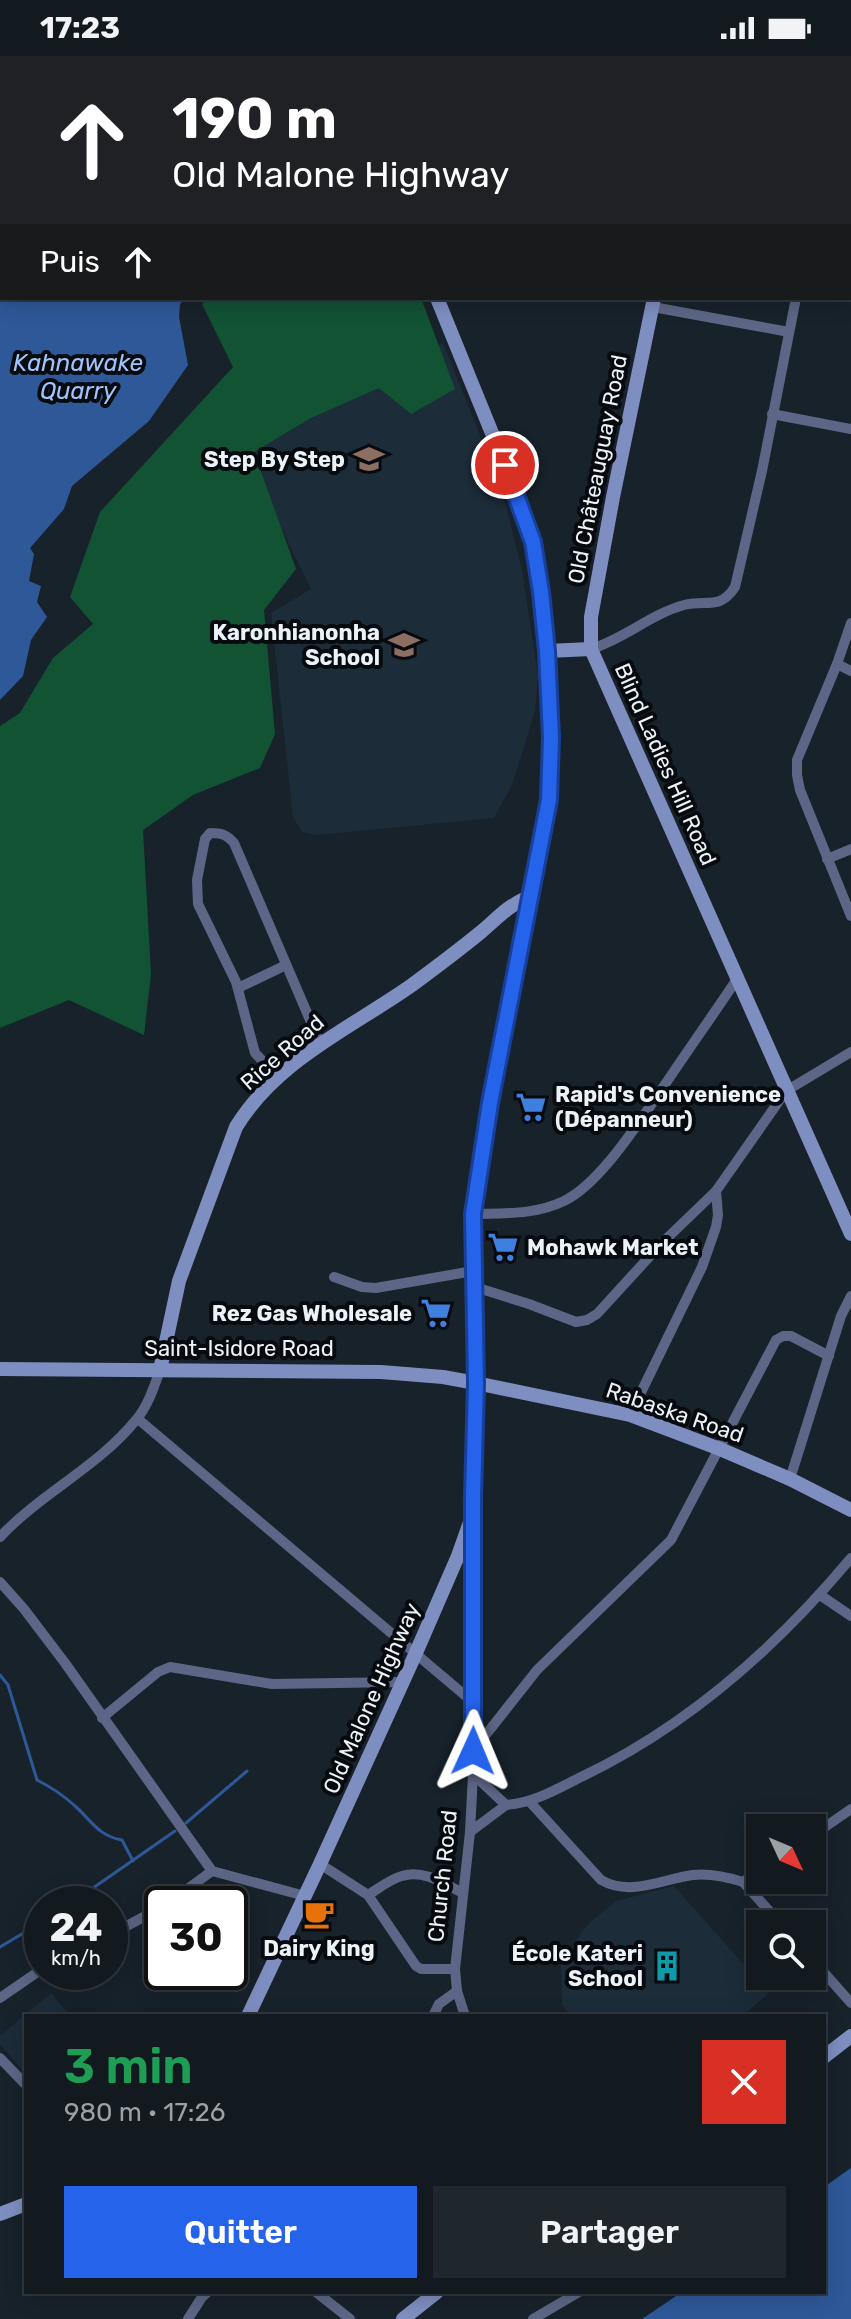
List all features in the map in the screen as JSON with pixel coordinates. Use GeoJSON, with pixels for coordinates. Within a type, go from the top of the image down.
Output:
{"type":"FeatureCollection","features":[{"type":"Feature","properties":{"kind":"street"},"geometry":{"type":"LineString","coordinates":[[438,300],[533,542],[547,651],[551,737],[549,800],[490,1103],[473,1214],[476,1383]]}},
{"type":"Feature","properties":{"kind":"street"},"geometry":{"type":"LineString","coordinates":[[591,649],[613,641],[672,609],[728,598],[735,587],[762,471],[796,300]]}},
{"type":"Feature","properties":{"kind":"street"},"geometry":{"type":"LineString","coordinates":[[653,302],[789,332]]}},
{"type":"Feature","properties":{"kind":"street","name":"Old Châteauguay Road"},"geometry":{"type":"LineString","coordinates":[[591,649],[591,617],[653,302]]}},
{"type":"Feature","properties":{"kind":"street"},"geometry":{"type":"LineString","coordinates":[[772,414],[851,429]]}},
{"type":"Feature","properties":{"kind":"street"},"geometry":{"type":"LineString","coordinates":[[851,623],[797,760],[800,790],[851,916]]}},
{"type":"Feature","properties":{"kind":"street","name":"Blind Ladies Hill Road"},"geometry":{"type":"LineString","coordinates":[[547,651],[591,649],[851,1234]]}},
{"type":"Feature","properties":{"kind":"street"},"geometry":{"type":"LineString","coordinates":[[837,664],[851,671]]}},
{"type":"Feature","properties":{"kind":"street"},"geometry":{"type":"LineString","coordinates":[[279,1078],[255,1053],[238,988],[198,904],[197,880],[205,839],[210,833],[221,833],[234,843],[320,1043]]}},
{"type":"Feature","properties":{"kind":"street"},"geometry":{"type":"LineString","coordinates":[[827,859],[851,849]]}},
{"type":"Feature","properties":{"kind":"street","name":"Rice Road"},"geometry":{"type":"LineString","coordinates":[[160,1370],[179,1281],[236,1127],[244,1114],[279,1078],[320,1043],[411,986],[482,931],[509,905],[530,896]]}},
{"type":"Feature","properties":{"kind":"street"},"geometry":{"type":"LineString","coordinates":[[238,988],[286,965]]}},
{"type":"Feature","properties":{"kind":"street"},"geometry":{"type":"LineString","coordinates":[[473,1214],[548,1208],[568,1199],[593,1178],[639,1124],[737,979]]}},
{"type":"Feature","properties":{"kind":"street"},"geometry":{"type":"LineString","coordinates":[[475,1287],[576,1322],[597,1314],[661,1244],[716,1191],[786,1091],[851,1052]]}},
{"type":"Feature","properties":{"kind":"street"},"geometry":{"type":"LineString","coordinates":[[630,1415],[702,1267],[716,1227],[716,1191]]}},
{"type":"Feature","properties":{"kind":"street"},"geometry":{"type":"LineString","coordinates":[[334,1277],[362,1287],[376,1288],[473,1271]]}},
{"type":"Feature","properties":{"kind":"street"},"geometry":{"type":"LineString","coordinates":[[790,1479],[841,1316],[851,1296]]}},
{"type":"Feature","properties":{"kind":"street"},"geometry":{"type":"LineString","coordinates":[[473,1751],[537,1670],[671,1540],[776,1340],[791,1336],[829,1356]]}},
{"type":"Feature","properties":{"kind":"street","name":"Saint-Isidore Road"},"geometry":{"type":"LineString","coordinates":[[0,1369],[381,1372],[476,1383]]}},
{"type":"Feature","properties":{"kind":"street"},"geometry":{"type":"LineString","coordinates":[[0,1537],[22,1514],[109,1448],[138,1419],[160,1370]]}},
{"type":"Feature","properties":{"kind":"street","name":"Rabaska Road"},"geometry":{"type":"LineString","coordinates":[[476,1383],[630,1415],[790,1479],[851,1510]]}},
{"type":"Feature","properties":{"kind":"street","name":"Old Malone Highway"},"geometry":{"type":"LineString","coordinates":[[249,2014],[458,1556],[470,1522],[473,1498],[476,1383]]}},
{"type":"Feature","properties":{"kind":"street"},"geometry":{"type":"LineString","coordinates":[[138,1419],[474,1703]]}},
{"type":"Feature","properties":{"kind":"street","name":"Church Road"},"geometry":{"type":"LineString","coordinates":[[464,2014],[457,1991],[455,1969],[473,1774],[473,1498]]}},
{"type":"Feature","properties":{"kind":"street"},"geometry":{"type":"LineString","coordinates":[[470,1832],[506,1805],[529,1801],[625,1756],[673,1726],[757,1658],[820,1595],[851,1558]]}},
{"type":"Feature","properties":{"kind":"street"},"geometry":{"type":"LineString","coordinates":[[0,1582],[65,1663],[212,1871],[305,1896]]}},
{"type":"Feature","properties":{"kind":"street"},"geometry":{"type":"LineString","coordinates":[[820,1595],[851,1616]]}},
{"type":"Feature","properties":{"kind":"street"},"geometry":{"type":"LineString","coordinates":[[102,1718],[158,1672],[170,1667],[272,1684],[403,1682]]}},
{"type":"Feature","properties":{"kind":"street"},"geometry":{"type":"LineString","coordinates":[[473,1774],[506,1805]]}},
{"type":"Feature","properties":{"kind":"street"},"geometry":{"type":"LineString","coordinates":[[529,1801],[601,1880],[613,1887],[628,1889],[694,1875],[722,1876],[743,1882],[768,1910]]}},
{"type":"Feature","properties":{"kind":"street"},"geometry":{"type":"LineString","coordinates":[[826,1826],[851,1809]]}},
{"type":"Feature","properties":{"kind":"street"},"geometry":{"type":"LineString","coordinates":[[320,1864],[368,1895],[416,1966],[421,1969],[455,1969]]}},
{"type":"Feature","properties":{"kind":"street"},"geometry":{"type":"LineString","coordinates":[[191,1886],[212,1871]]}},
{"type":"Feature","properties":{"kind":"street"},"geometry":{"type":"LineString","coordinates":[[368,1895],[402,1876],[417,1874],[463,1893]]}},
{"type":"Feature","properties":{"kind":"street"},"geometry":{"type":"LineString","coordinates":[[826,1975],[851,2003]]}},
{"type":"Feature","properties":{"kind":"street"},"geometry":{"type":"LineString","coordinates":[[0,1998],[24,1981]]}},
{"type":"Feature","properties":{"kind":"street"},"geometry":{"type":"LineString","coordinates":[[432,2014],[439,2004],[457,1991]]}},
{"type":"Feature","properties":{"kind":"street"},"geometry":{"type":"LineString","coordinates":[[826,2055],[851,2036]]}},
{"type":"Feature","properties":{"kind":"street"},"geometry":{"type":"LineString","coordinates":[[0,2058],[24,2083]]}},
{"type":"Feature","properties":{"kind":"street"},"geometry":{"type":"LineString","coordinates":[[0,2214],[24,2205]]}},
{"type":"Feature","properties":{"kind":"street"},"geometry":{"type":"LineString","coordinates":[[188,2319],[202,2294]]}},
{"type":"Feature","properties":{"kind":"street"},"geometry":{"type":"LineString","coordinates":[[319,2294],[350,2319]]}},
{"type":"Feature","properties":{"kind":"street"},"geometry":{"type":"LineString","coordinates":[[403,2319],[431,2294]]}},
{"type":"Feature","properties":{"kind":"street"},"geometry":{"type":"LineString","coordinates":[[533,2319],[576,2294]]}},
{"type":"Feature","properties":{"kind":"shaded area","name":"Karonhianonha School"},"geometry":{"type":"Polygon","coordinates":[[[443,343],[502,490],[522,570],[538,676],[535,711],[512,785],[494,818],[317,835],[302,832],[293,817],[271,613],[311,589],[240,443],[443,343]]]}},
{"type":"Feature","properties":{"kind":"shaded area"},"geometry":{"type":"Polygon","coordinates":[[[674,1886],[746,1967],[746,1990],[766,1990],[769,1993],[744,2014],[569,2014],[562,2005],[561,1963],[588,1924],[616,1901],[674,1886]]]}},
{"type":"Feature","properties":{"kind":"shaded area"},"geometry":{"type":"Polygon","coordinates":[[[51,1993],[68,2014],[26,2014],[51,1993]]]}},
{"type":"Feature","properties":{"kind":"shaded area"},"geometry":{"type":"Polygon","coordinates":[[[24,2016],[24,2072],[0,2044],[0,2036],[24,2016]]]}},
{"type":"Feature","properties":{"kind":"green space"},"geometry":{"type":"Polygon","coordinates":[[[205,300],[422,300],[455,389],[411,414],[379,388],[311,418],[254,452],[296,569],[264,610],[275,734],[260,768],[193,795],[143,830],[151,974],[144,1035],[69,1000],[0,1028],[0,726],[20,713],[53,658],[93,624],[70,597],[100,512],[233,367],[202,304],[205,300]]]}},
{"type":"Feature","properties":{"kind":"water","name":"Kahnawake Quarry"},"geometry":{"type":"Polygon","coordinates":[[[0,300],[184,300],[180,304],[179,317],[188,365],[149,421],[72,486],[64,509],[30,548],[34,554],[29,581],[41,586],[37,602],[47,617],[31,640],[23,676],[0,700],[0,300]]]}},
{"type":"Feature","properties":{"kind":"water"},"geometry":{"type":"Polygon","coordinates":[[[851,2168],[851,2319],[642,2319],[679,2294],[826,2294],[826,2186],[851,2168]]]}},
{"type":"Feature","properties":{"kind":"waterway"},"geometry":{"type":"LineString","coordinates":[[0,1675],[8,1685],[37,1780],[66,1798],[101,1831],[122,1840],[133,1861]]}},
{"type":"Feature","properties":{"kind":"waterway"},"geometry":{"type":"LineString","coordinates":[[186,1823],[247,1771]]}},
{"type":"Feature","properties":{"kind":"waterway"},"geometry":{"type":"LineString","coordinates":[[96,1886],[175,1831]]}},
{"type":"Feature","properties":{"kind":"waterway"},"geometry":{"type":"LineString","coordinates":[[0,1947],[24,1933]]}},
{"type":"Feature","properties":{"kind":"place","name":"Step By Step"},"geometry":{"type":"Point","coordinates":[369,459]}},
{"type":"Feature","properties":{"kind":"place","name":"Karonhianonha School"},"geometry":{"type":"Point","coordinates":[404,645]}},
{"type":"Feature","properties":{"kind":"place","name":"Rapid's Convenience (Dépanneur)"},"geometry":{"type":"Point","coordinates":[531,1107]}},
{"type":"Feature","properties":{"kind":"place","name":"Mohawk Market"},"geometry":{"type":"Point","coordinates":[503,1247]}},
{"type":"Feature","properties":{"kind":"place","name":"Rez Gas Wholesale"},"geometry":{"type":"Point","coordinates":[436,1313]}},
{"type":"Feature","properties":{"kind":"place","name":"Dairy King"},"geometry":{"type":"Point","coordinates":[319,1914]}},
{"type":"Feature","properties":{"kind":"place","name":"École Kateri School"},"geometry":{"type":"Point","coordinates":[667,1966]}},
{"type":"Feature","properties":{"kind":"route"},"geometry":{"type":"LineString","coordinates":[[473,1751],[476,1383],[473,1214],[490,1103],[549,800],[551,737],[547,651],[533,542],[505,465]]}}]}
